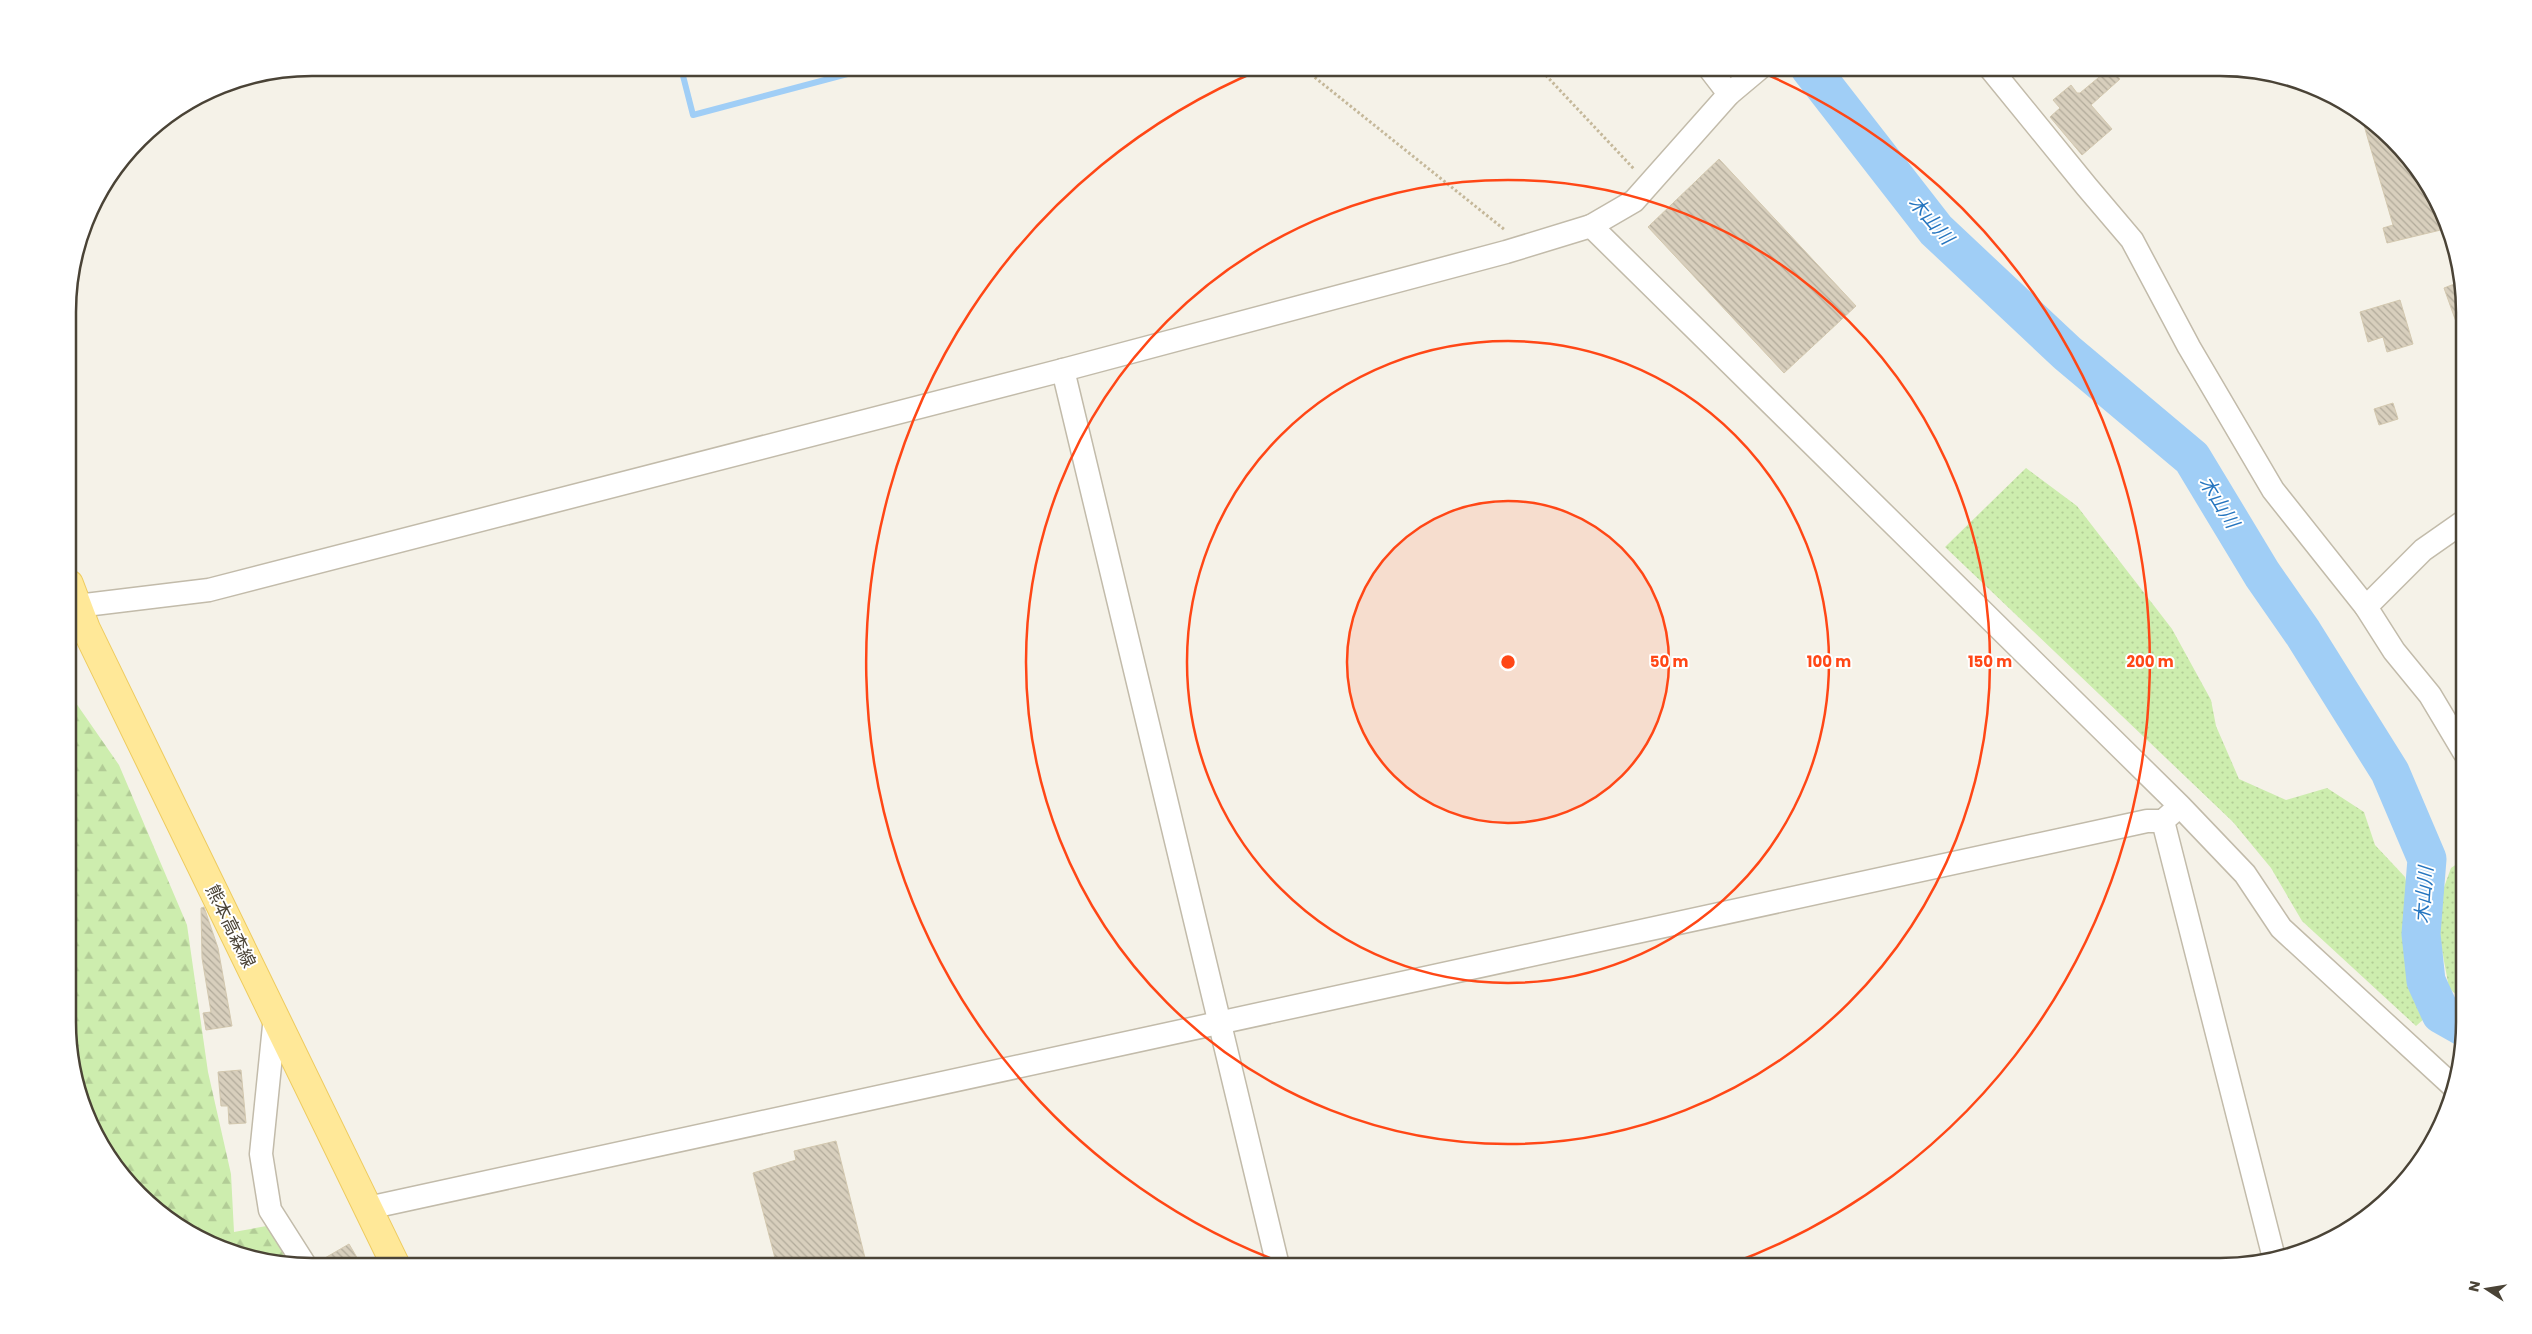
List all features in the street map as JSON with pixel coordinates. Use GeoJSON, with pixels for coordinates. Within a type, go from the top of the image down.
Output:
{"type":"FeatureCollection","features":[{"type":"Feature","properties":{"kind":"main road","name":"熊本高森線"},"geometry":{"type":"LineString","coordinates":[[76,610],[392,1258]]}},
{"type":"Feature","properties":{"kind":"street"},"geometry":{"type":"LineString","coordinates":[[1717,76],[1733,91]]}},
{"type":"Feature","properties":{"kind":"street"},"geometry":{"type":"LineString","coordinates":[[76,608],[209,590],[1063,370],[1525,246],[1591,226],[1634,201],[1733,91],[1751,76]]}},
{"type":"Feature","properties":{"kind":"street"},"geometry":{"type":"LineString","coordinates":[[1997,76],[2132,240],[2189,347],[2273,490],[2366,607],[2394,651],[2430,696],[2456,739]]}},
{"type":"Feature","properties":{"kind":"street"},"geometry":{"type":"LineString","coordinates":[[1591,226],[2180,806],[2245,874],[2281,928],[2448,1082]]}},
{"type":"Feature","properties":{"kind":"street"},"geometry":{"type":"LineString","coordinates":[[1063,370],[1276,1258]]}},
{"type":"Feature","properties":{"kind":"street"},"geometry":{"type":"LineString","coordinates":[[2366,607],[2423,550],[2456,527]]}},
{"type":"Feature","properties":{"kind":"street"},"geometry":{"type":"LineString","coordinates":[[368,1208],[2147,820],[2163,821],[2180,806]]}},
{"type":"Feature","properties":{"kind":"street"},"geometry":{"type":"LineString","coordinates":[[2163,821],[2272,1252]]}},
{"type":"Feature","properties":{"kind":"street"},"geometry":{"type":"LineString","coordinates":[[275,1016],[261,1154],[270,1210],[299,1257]]}},
{"type":"Feature","properties":{"kind":"path"},"geometry":{"type":"LineString","coordinates":[[1313,76],[1525,246]]}},
{"type":"Feature","properties":{"kind":"path"},"geometry":{"type":"LineString","coordinates":[[1547,76],[1649,185]]}},
{"type":"Feature","properties":{"kind":"green space"},"geometry":{"type":"Polygon","coordinates":[[[2026,468],[2077,506],[2172,629],[2211,700],[2216,726],[2239,779],[2286,800],[2327,788],[2364,812],[2375,845],[2405,877],[2413,911],[2408,955],[2425,1018],[2416,1026],[2302,921],[2271,868],[2233,822],[1945,547],[2026,468]]]}},
{"type":"Feature","properties":{"kind":"green space"},"geometry":{"type":"Polygon","coordinates":[[[76,703],[119,765],[187,925],[208,1072],[231,1174],[234,1232],[272,1225],[288,1256],[251,1250],[222,1240],[181,1218],[145,1189],[125,1165],[108,1140],[94,1112],[81,1068],[76,1021],[76,703]]]}},
{"type":"Feature","properties":{"kind":"green space"},"geometry":{"type":"Polygon","coordinates":[[[2456,865],[2456,995],[2449,988],[2435,912],[2451,868],[2456,865]]]}},
{"type":"Feature","properties":{"kind":"building"},"geometry":{"type":"Polygon","coordinates":[[[2100,76],[2117,76],[2120,79],[2091,105],[2112,129],[2082,155],[2050,117],[2060,108],[2053,100],[2071,85],[2077,93],[2080,93],[2100,76]]]}},
{"type":"Feature","properties":{"kind":"building"},"geometry":{"type":"Polygon","coordinates":[[[2364,126],[2387,145],[2416,181],[2441,230],[2387,243],[2383,228],[2393,225],[2364,126]]]}},
{"type":"Feature","properties":{"kind":"building"},"geometry":{"type":"Polygon","coordinates":[[[1719,159],[1856,306],[1784,373],[1648,227],[1719,159]]]}},
{"type":"Feature","properties":{"kind":"building"},"geometry":{"type":"Polygon","coordinates":[[[2454,284],[2456,322],[2444,288],[2454,284]]]}},
{"type":"Feature","properties":{"kind":"building"},"geometry":{"type":"Polygon","coordinates":[[[2400,300],[2413,344],[2387,352],[2383,337],[2368,342],[2360,312],[2400,300]]]}},
{"type":"Feature","properties":{"kind":"building"},"geometry":{"type":"Polygon","coordinates":[[[2393,403],[2398,419],[2379,425],[2374,409],[2393,403]]]}},
{"type":"Feature","properties":{"kind":"building"},"geometry":{"type":"Polygon","coordinates":[[[204,907],[218,948],[232,1026],[206,1030],[203,1013],[211,1012],[202,958],[201,908],[204,907]]]}},
{"type":"Feature","properties":{"kind":"building"},"geometry":{"type":"Polygon","coordinates":[[[241,1070],[246,1123],[229,1124],[228,1106],[221,1106],[218,1072],[241,1070]]]}},
{"type":"Feature","properties":{"kind":"building"},"geometry":{"type":"Polygon","coordinates":[[[836,1141],[865,1258],[775,1258],[753,1173],[796,1160],[794,1151],[836,1141]]]}},
{"type":"Feature","properties":{"kind":"building"},"geometry":{"type":"Polygon","coordinates":[[[349,1244],[357,1258],[325,1258],[349,1244]]]}},
{"type":"Feature","properties":{"kind":"waterway"},"geometry":{"type":"LineString","coordinates":[[683,76],[693,115],[840,76]]}},
{"type":"Feature","properties":{"kind":"waterway","name":"木山川"},"geometry":{"type":"LineString","coordinates":[[1816,76],[1936,230],[2067,353],[2192,458],[2262,574],[2303,633],[2390,772],[2427,859],[2421,934],[2426,981],[2441,1014],[2456,1022]]}}]}
